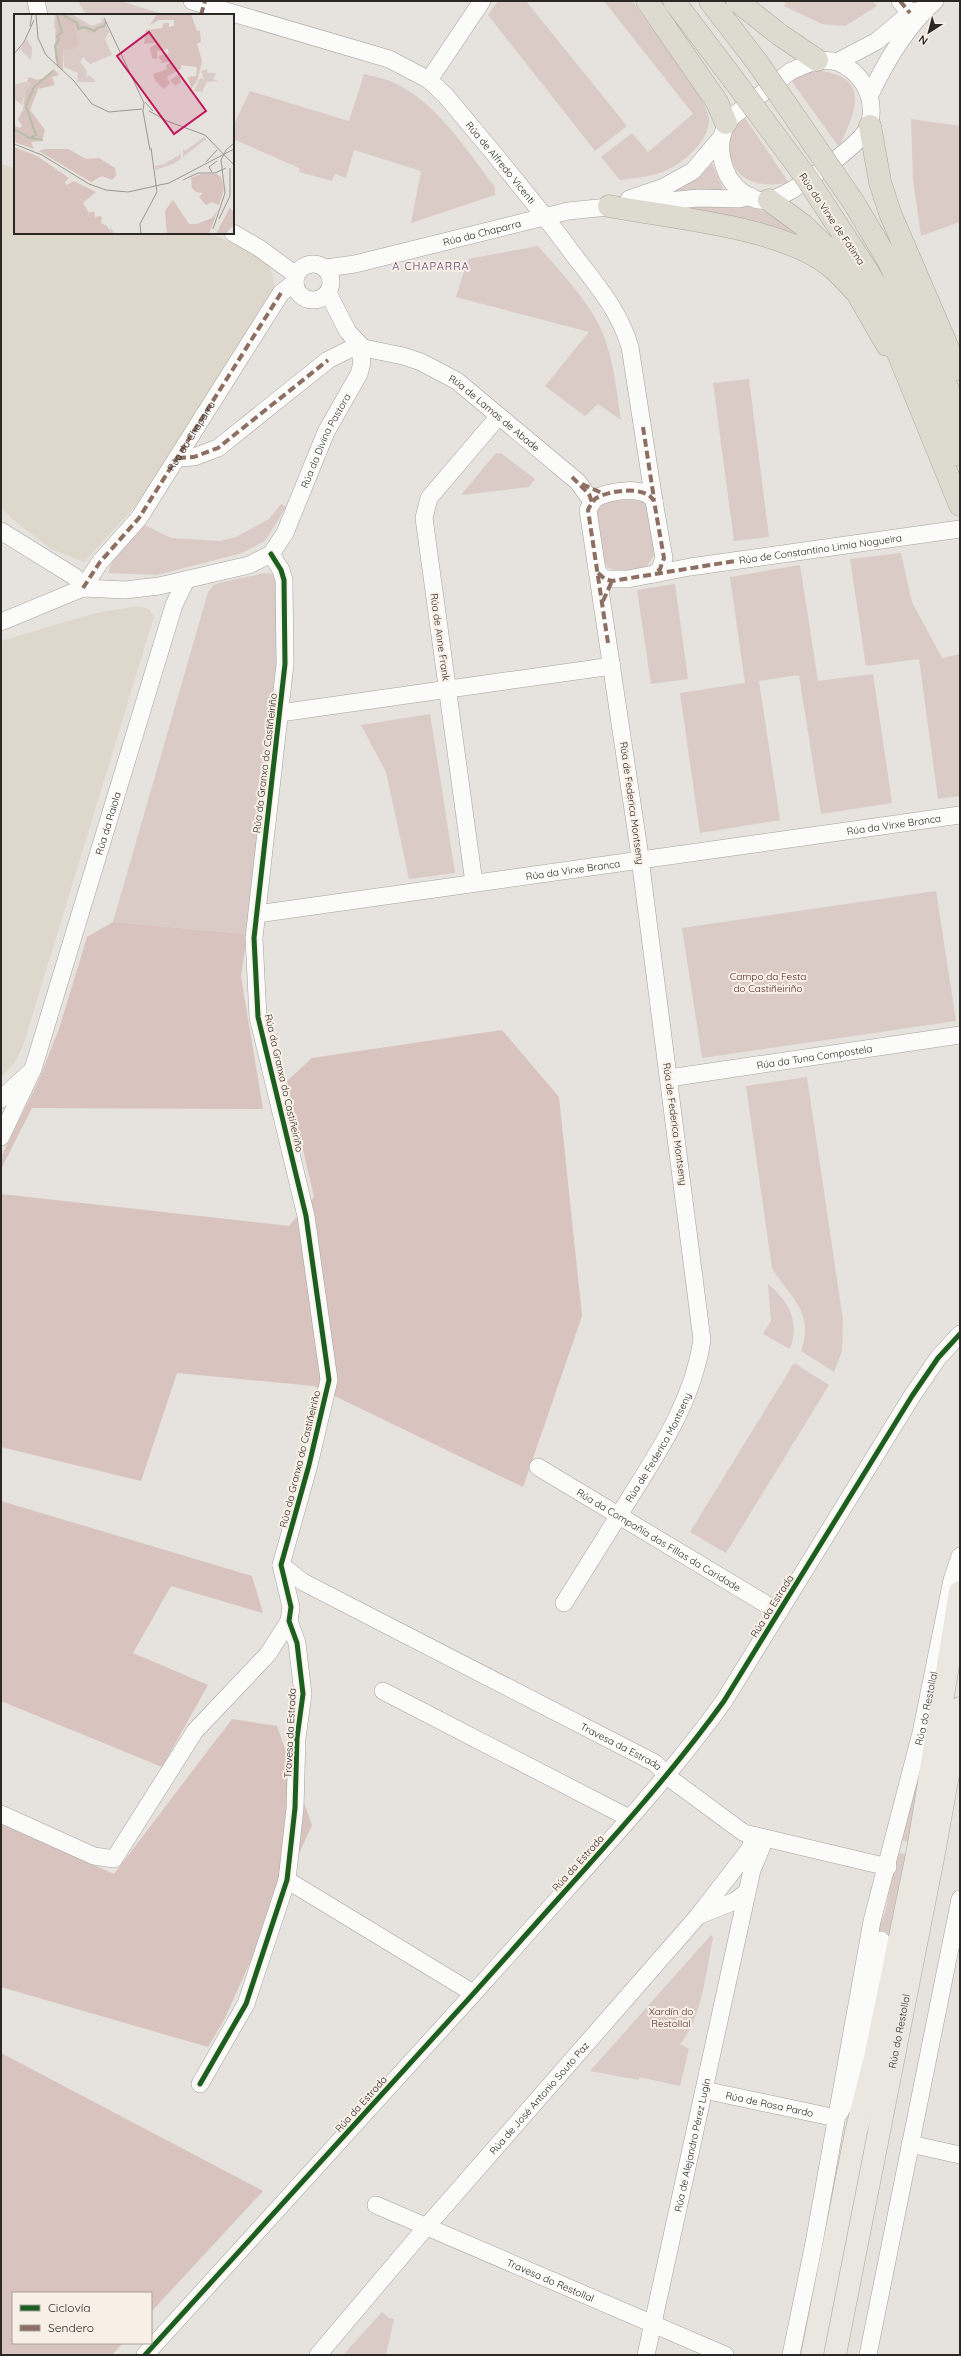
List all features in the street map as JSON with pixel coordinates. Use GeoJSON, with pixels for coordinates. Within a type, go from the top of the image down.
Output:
{"type":"FeatureCollection","features":[{"type":"Feature","properties":{"kind":"highway"},"geometry":{"type":"LineString","coordinates":[[647,1],[717,102],[723,131]]}},
{"type":"Feature","properties":{"kind":"highway","name":"Rúa da Virxe de Fátima"},"geometry":{"type":"LineString","coordinates":[[674,1],[808,180],[868,272],[914,351],[960,455]]}},
{"type":"Feature","properties":{"kind":"highway"},"geometry":{"type":"LineString","coordinates":[[710,1],[757,62],[854,203],[888,262],[959,372]]}},
{"type":"Feature","properties":{"kind":"highway"},"geometry":{"type":"LineString","coordinates":[[737,1],[780,35],[827,61]]}},
{"type":"Feature","properties":{"kind":"highway"},"geometry":{"type":"LineString","coordinates":[[870,126],[880,182],[890,213],[959,372]]}},
{"type":"Feature","properties":{"kind":"highway"},"geometry":{"type":"LineString","coordinates":[[760,198],[802,224],[837,258],[911,388]]}},
{"type":"Feature","properties":{"kind":"highway"},"geometry":{"type":"LineString","coordinates":[[609,206],[732,227],[792,245],[828,265],[855,290]]}},
{"type":"Feature","properties":{"kind":"highway"},"geometry":{"type":"LineString","coordinates":[[888,262],[960,415]]}},
{"type":"Feature","properties":{"kind":"highway"},"geometry":{"type":"LineString","coordinates":[[868,272],[911,388],[960,505]]}},
{"type":"Feature","properties":{"kind":"main road","name":"Rúa do Restollal"},"geometry":{"type":"LineString","coordinates":[[812,2355],[855,2138],[875,2058],[918,1849],[960,1592]]}},
{"type":"Feature","properties":{"kind":"main road","name":"Rúa do Restollal"},"geometry":{"type":"LineString","coordinates":[[835,2355],[934,1853],[960,1708]]}},
{"type":"Feature","properties":{"kind":"street"},"geometry":{"type":"LineString","coordinates":[[36,1],[39,14]]}},
{"type":"Feature","properties":{"kind":"street"},"geometry":{"type":"LineString","coordinates":[[428,80],[482,1]]}},
{"type":"Feature","properties":{"kind":"street"},"geometry":{"type":"LineString","coordinates":[[827,61],[854,73],[866,86],[870,95],[870,126],[850,149],[790,190],[760,198],[738,189],[726,174],[721,158],[723,131],[733,116],[791,71],[827,61],[877,40],[905,7],[931,4]]}},
{"type":"Feature","properties":{"kind":"street"},"geometry":{"type":"LineString","coordinates":[[870,95],[895,50],[931,4]]}},
{"type":"Feature","properties":{"kind":"street","name":"Rúa de Alfredo Vicenti"},"geometry":{"type":"LineString","coordinates":[[201,5],[233,14]]}},
{"type":"Feature","properties":{"kind":"street","name":"Rúa de Alfredo Vicenti"},"geometry":{"type":"LineString","coordinates":[[234,14],[375,54],[400,63],[428,80],[445,95],[545,215],[606,296],[622,322],[630,347],[659,567]]}},
{"type":"Feature","properties":{"kind":"street","name":"Rúa da Chaparra"},"geometry":{"type":"LineString","coordinates":[[609,206],[664,187],[694,171],[723,131]]}},
{"type":"Feature","properties":{"kind":"street","name":"Rúa da Chaparra"},"geometry":{"type":"LineString","coordinates":[[83,588],[100,562],[139,518],[281,293],[296,279],[300,269],[322,282],[356,264],[545,215],[609,206],[698,198],[760,198]]}},
{"type":"Feature","properties":{"kind":"street"},"geometry":{"type":"LineString","coordinates":[[178,458],[194,457],[218,448],[328,360],[352,348],[359,347],[339,318],[322,282],[234,234]]}},
{"type":"Feature","properties":{"kind":"street"},"geometry":{"type":"LineString","coordinates":[[259,248],[296,279],[296,288],[303,297],[322,282]]}},
{"type":"Feature","properties":{"kind":"street","name":"Rúa de Lamas de Abade"},"geometry":{"type":"LineString","coordinates":[[359,347],[403,356],[434,368],[457,381],[498,417],[598,498]]}},
{"type":"Feature","properties":{"kind":"street","name":"Rúa da Divina Pastora"},"geometry":{"type":"LineString","coordinates":[[1,622],[83,588],[125,590],[159,586],[249,565],[271,554],[285,533],[326,432],[359,374],[362,363],[359,347]]}},
{"type":"Feature","properties":{"kind":"street","name":"Rúa de Anne Frank"},"geometry":{"type":"LineString","coordinates":[[474,883],[424,511],[429,498],[498,417]]}},
{"type":"Feature","properties":{"kind":"street"},"geometry":{"type":"LineString","coordinates":[[598,498],[634,491],[650,491]]}},
{"type":"Feature","properties":{"kind":"street","name":"Rúa de Federica Montseny"},"geometry":{"type":"LineString","coordinates":[[564,1603],[672,1432],[691,1389],[698,1366],[702,1340],[640,860],[603,611],[605,577],[588,510],[598,498]]}},
{"type":"Feature","properties":{"kind":"street","name":"Rúa de Constantino Limia Nogueira"},"geometry":{"type":"LineString","coordinates":[[605,577],[659,567],[681,569],[960,530]]}},
{"type":"Feature","properties":{"kind":"street"},"geometry":{"type":"LineString","coordinates":[[1,531],[75,577],[83,588]]}},
{"type":"Feature","properties":{"kind":"street","name":"Rúa da Granxa do Castiñeiriño"},"geometry":{"type":"LineString","coordinates":[[271,554],[281,570],[284,580],[285,664],[254,938],[258,1017],[306,1216],[329,1380],[310,1465],[281,1565]]}},
{"type":"Feature","properties":{"kind":"street","name":"Rúa da Raiola"},"geometry":{"type":"LineString","coordinates":[[1,1137],[33,1069],[174,605],[186,580]]}},
{"type":"Feature","properties":{"kind":"street"},"geometry":{"type":"LineString","coordinates":[[280,713],[612,666]]}},
{"type":"Feature","properties":{"kind":"street","name":"Rúa da Virxe Branca"},"geometry":{"type":"LineString","coordinates":[[257,914],[960,815]]}},
{"type":"Feature","properties":{"kind":"street","name":"Rúa da Tuna Compostela"},"geometry":{"type":"LineString","coordinates":[[669,1078],[960,1035]]}},
{"type":"Feature","properties":{"kind":"street","name":"Rúa da Raiola"},"geometry":{"type":"LineString","coordinates":[[1,1099],[33,1069]]}},
{"type":"Feature","properties":{"kind":"street","name":"Rúa da Estrada"},"geometry":{"type":"LineString","coordinates":[[145,2355],[473,1993],[666,1775],[724,1701],[912,1396],[938,1358],[960,1334]]}},
{"type":"Feature","properties":{"kind":"street","name":"Rúa da Compañía das Fillas da Caridade"},"geometry":{"type":"LineString","coordinates":[[538,1468],[779,1612]]}},
{"type":"Feature","properties":{"kind":"street","name":"Rúa do Restollal"},"geometry":{"type":"LineString","coordinates":[[791,2355],[872,1921],[888,1867],[922,1733],[952,1580],[960,1556]]}},
{"type":"Feature","properties":{"kind":"street","name":"Travesa da Estrada"},"geometry":{"type":"LineString","coordinates":[[281,1565],[291,1607],[289,1621],[297,1643],[303,1694],[297,1738],[295,1808],[287,1880]]}},
{"type":"Feature","properties":{"kind":"street","name":"Travesa da Estrada"},"geometry":{"type":"LineString","coordinates":[[281,1565],[304,1582],[655,1763],[666,1775],[744,1833],[888,1867]]}},
{"type":"Feature","properties":{"kind":"street"},"geometry":{"type":"LineString","coordinates":[[1,1814],[94,1856],[114,1860],[195,1731],[268,1654],[289,1621]]}},
{"type":"Feature","properties":{"kind":"street"},"geometry":{"type":"LineString","coordinates":[[383,1691],[629,1818]]}},
{"type":"Feature","properties":{"kind":"street","name":"Rúa de Alejandro Pérez Lugín"},"geometry":{"type":"LineString","coordinates":[[646,2355],[760,1838]]}},
{"type":"Feature","properties":{"kind":"street","name":"Rúa de José Antonio Souto Paz"},"geometry":{"type":"LineString","coordinates":[[318,2355],[427,2226],[698,1916],[760,1838]]}},
{"type":"Feature","properties":{"kind":"street"},"geometry":{"type":"LineString","coordinates":[[200,2084],[246,2004],[287,1880],[473,1993]]}},
{"type":"Feature","properties":{"kind":"street"},"geometry":{"type":"LineString","coordinates":[[698,1916],[735,1901],[748,1892]]}},
{"type":"Feature","properties":{"kind":"street"},"geometry":{"type":"LineString","coordinates":[[868,2355],[960,1899]]}},
{"type":"Feature","properties":{"kind":"street"},"geometry":{"type":"LineString","coordinates":[[716,1908],[730,1917],[739,1936]]}},
{"type":"Feature","properties":{"kind":"street","name":"Rúa do Restollal"},"geometry":{"type":"LineString","coordinates":[[855,2138],[856,2085],[881,1940]]}},
{"type":"Feature","properties":{"kind":"street","name":"Rúa do Restollal"},"geometry":{"type":"LineString","coordinates":[[836,2118],[856,2085],[875,2058]]}},
{"type":"Feature","properties":{"kind":"street","name":"Rúa de Rosa Pardo"},"geometry":{"type":"LineString","coordinates":[[704,2090],[836,2118]]}},
{"type":"Feature","properties":{"kind":"street"},"geometry":{"type":"LineString","coordinates":[[826,2173],[855,2138]]}},
{"type":"Feature","properties":{"kind":"street"},"geometry":{"type":"LineString","coordinates":[[910,2144],[960,2155]]}},
{"type":"Feature","properties":{"kind":"street","name":"Rúa do Restollal"},"geometry":{"type":"LineString","coordinates":[[826,2173],[840,2213]]}},
{"type":"Feature","properties":{"kind":"street","name":"Travesa do Restollal"},"geometry":{"type":"LineString","coordinates":[[376,2205],[725,2355]]}},
{"type":"Feature","properties":{"kind":"shaded area"},"geometry":{"type":"Polygon","coordinates":[[[1,164],[14,168],[14,234],[212,234],[268,260],[275,286],[150,490],[84,562],[51,549],[12,519],[1,507],[1,164]]]}},
{"type":"Feature","properties":{"kind":"shaded area"},"geometry":{"type":"Polygon","coordinates":[[[138,606],[149,609],[154,617],[23,1046],[14,1064],[1,1077],[1,641],[96,613],[138,606]]]}},
{"type":"Feature","properties":{"kind":"shaded area"},"geometry":{"type":"Polygon","coordinates":[[[113,922],[247,934],[241,977],[263,1109],[32,1108],[1,1169],[1,1157],[38,1082],[59,1029],[87,937],[113,922]]]}},
{"type":"Feature","properties":{"kind":"shaded area"},"geometry":{"type":"Polygon","coordinates":[[[502,1030],[559,1097],[582,1316],[523,1487],[314,1386],[177,1373],[141,1481],[1,1447],[1,1194],[289,1226],[314,1197],[287,1081],[312,1058],[502,1030]]]}},
{"type":"Feature","properties":{"kind":"shaded area"},"geometry":{"type":"Polygon","coordinates":[[[1,1501],[252,1576],[263,1613],[171,1586],[133,1653],[208,1685],[162,1767],[1,1701],[1,1501]]]}},
{"type":"Feature","properties":{"kind":"shaded area"},"geometry":{"type":"Polygon","coordinates":[[[232,1719],[277,1726],[312,1825],[224,2020],[208,2047],[1,1987],[1,1824],[114,1874],[232,1719]]]}},
{"type":"Feature","properties":{"kind":"shaded area"},"geometry":{"type":"Polygon","coordinates":[[[1,2053],[263,2191],[152,2311],[152,2292],[12,2292],[12,2344],[122,2344],[112,2355],[1,2355],[1,2053]]]}},
{"type":"Feature","properties":{"kind":"green space"},"geometry":{"type":"Polygon","coordinates":[[[78,1],[121,1],[162,14],[85,14],[78,1]]]}},
{"type":"Feature","properties":{"kind":"green space"},"geometry":{"type":"Polygon","coordinates":[[[498,1],[526,1],[627,126],[595,151],[488,15],[498,1]]]}},
{"type":"Feature","properties":{"kind":"green space"},"geometry":{"type":"Polygon","coordinates":[[[604,1],[632,1],[699,93],[709,119],[705,136],[693,152],[670,169],[657,174],[620,180],[601,157],[632,133],[648,152],[693,114],[604,1]]]}},
{"type":"Feature","properties":{"kind":"green space"},"geometry":{"type":"Polygon","coordinates":[[[786,1],[873,1],[877,6],[845,26],[822,24],[784,6],[786,1]]]}},
{"type":"Feature","properties":{"kind":"green space"},"geometry":{"type":"Polygon","coordinates":[[[821,71],[837,75],[848,81],[854,89],[854,110],[839,147],[790,79],[808,72],[821,71]]]}},
{"type":"Feature","properties":{"kind":"green space"},"geometry":{"type":"Polygon","coordinates":[[[364,74],[390,81],[407,90],[422,101],[449,127],[495,187],[495,195],[411,223],[421,171],[354,150],[346,178],[335,174],[332,181],[300,172],[299,168],[234,139],[234,124],[250,91],[349,121],[364,74]]]}},
{"type":"Feature","properties":{"kind":"green space"},"geometry":{"type":"Polygon","coordinates":[[[743,115],[789,183],[765,184],[751,181],[744,178],[734,166],[728,155],[728,144],[743,115]]]}},
{"type":"Feature","properties":{"kind":"green space"},"geometry":{"type":"Polygon","coordinates":[[[911,119],[960,126],[960,222],[921,236],[913,180],[911,119]]]}},
{"type":"Feature","properties":{"kind":"green space"},"geometry":{"type":"Polygon","coordinates":[[[712,163],[724,191],[662,197],[704,172],[712,163]]]}},
{"type":"Feature","properties":{"kind":"green space"},"geometry":{"type":"Polygon","coordinates":[[[727,204],[755,208],[777,218],[795,229],[790,238],[679,207],[727,204]]]}},
{"type":"Feature","properties":{"kind":"green space"},"geometry":{"type":"Polygon","coordinates":[[[538,246],[578,293],[598,323],[611,358],[621,420],[598,404],[585,416],[545,386],[589,332],[456,297],[468,259],[538,246]]]}},
{"type":"Feature","properties":{"kind":"green space"},"geometry":{"type":"Polygon","coordinates":[[[749,379],[769,537],[734,541],[713,383],[749,379]]]}},
{"type":"Feature","properties":{"kind":"green space"},"geometry":{"type":"Polygon","coordinates":[[[496,453],[502,454],[535,479],[529,487],[461,495],[496,453]]]}},
{"type":"Feature","properties":{"kind":"green space"},"geometry":{"type":"Polygon","coordinates":[[[632,500],[643,502],[648,510],[656,552],[646,568],[619,572],[608,568],[599,547],[596,523],[598,508],[610,501],[632,500]]]}},
{"type":"Feature","properties":{"kind":"green space"},"geometry":{"type":"Polygon","coordinates":[[[281,504],[286,507],[265,541],[242,553],[157,575],[108,573],[112,562],[145,525],[171,538],[220,541],[236,537],[269,519],[281,504]]]}},
{"type":"Feature","properties":{"kind":"green space"},"geometry":{"type":"Polygon","coordinates":[[[901,553],[912,602],[942,658],[960,654],[960,796],[938,799],[919,659],[866,666],[850,559],[901,553]]]}},
{"type":"Feature","properties":{"kind":"green space"},"geometry":{"type":"Polygon","coordinates":[[[800,565],[818,681],[873,674],[892,803],[821,814],[799,675],[759,681],[780,820],[700,833],[680,693],[745,683],[730,577],[800,565]]]}},
{"type":"Feature","properties":{"kind":"green space"},"geometry":{"type":"Polygon","coordinates":[[[265,573],[272,574],[276,579],[278,665],[247,934],[113,922],[208,592],[214,585],[219,583],[265,573]]]}},
{"type":"Feature","properties":{"kind":"green space"},"geometry":{"type":"Polygon","coordinates":[[[675,584],[688,679],[651,684],[637,590],[675,584]]]}},
{"type":"Feature","properties":{"kind":"green space"},"geometry":{"type":"Polygon","coordinates":[[[430,714],[455,873],[409,879],[386,772],[361,725],[430,714]]]}},
{"type":"Feature","properties":{"kind":"green space","name":"Campo da Festa do Castiñeiriño"},"geometry":{"type":"Polygon","coordinates":[[[936,891],[956,1021],[702,1058],[682,928],[936,891]]]}},
{"type":"Feature","properties":{"kind":"green space"},"geometry":{"type":"Polygon","coordinates":[[[807,1077],[843,1320],[842,1351],[834,1372],[801,1351],[805,1337],[803,1316],[793,1297],[772,1268],[746,1086],[807,1077]]]}},
{"type":"Feature","properties":{"kind":"green space"},"geometry":{"type":"Polygon","coordinates":[[[768,1284],[782,1298],[791,1313],[794,1330],[790,1349],[763,1334],[771,1321],[768,1284]]]}},
{"type":"Feature","properties":{"kind":"green space"},"geometry":{"type":"Polygon","coordinates":[[[794,1363],[829,1385],[726,1553],[690,1532],[794,1363]]]}},
{"type":"Feature","properties":{"kind":"green space"},"geometry":{"type":"Polygon","coordinates":[[[916,1773],[921,1773],[908,1842],[901,1840],[916,1773]]]}},
{"type":"Feature","properties":{"kind":"green space"},"geometry":{"type":"Polygon","coordinates":[[[897,1853],[906,1854],[888,1937],[876,1934],[885,1913],[897,1853]]]}},
{"type":"Feature","properties":{"kind":"green space","name":"Xardín do Restollal"},"geometry":{"type":"Polygon","coordinates":[[[711,1935],[713,1938],[702,1994],[693,2022],[680,2044],[689,2049],[680,2086],[639,2077],[639,2080],[590,2071],[711,1935]]]}},
{"type":"Feature","properties":{"kind":"green space"},"geometry":{"type":"Polygon","coordinates":[[[382,2312],[389,2318],[394,2319],[386,2355],[343,2355],[382,2312]]]}},
{"type":"Feature","properties":{"kind":"marked path"},"geometry":{"type":"LineString","coordinates":[[201,14],[205,1]]}},
{"type":"Feature","properties":{"kind":"marked path"},"geometry":{"type":"LineString","coordinates":[[900,1],[910,13]]}},
{"type":"Feature","properties":{"kind":"marked path"},"geometry":{"type":"LineString","coordinates":[[83,588],[100,562],[139,518],[281,293]]}},
{"type":"Feature","properties":{"kind":"marked path"},"geometry":{"type":"LineString","coordinates":[[178,458],[194,457],[218,448],[328,360]]}},
{"type":"Feature","properties":{"kind":"marked path"},"geometry":{"type":"LineString","coordinates":[[643,427],[654,499]]}},
{"type":"Feature","properties":{"kind":"marked path"},"geometry":{"type":"LineString","coordinates":[[572,477],[589,494],[592,502]]}},
{"type":"Feature","properties":{"kind":"marked path"},"geometry":{"type":"LineString","coordinates":[[582,484],[604,494]]}},
{"type":"Feature","properties":{"kind":"marked path"},"geometry":{"type":"LineString","coordinates":[[608,643],[588,510],[595,499],[617,491],[635,491],[650,496],[654,501],[664,558],[660,569],[655,574]]}},
{"type":"Feature","properties":{"kind":"marked path"},"geometry":{"type":"LineString","coordinates":[[598,573],[605,579],[612,581],[735,561]]}},
{"type":"Feature","properties":{"kind":"marked path"},"geometry":{"type":"LineString","coordinates":[[603,601],[612,581]]}},
{"type":"Feature","properties":{"kind":"cycle path"},"geometry":{"type":"LineString","coordinates":[[200,2084],[246,2004],[287,1880],[295,1808],[297,1738],[303,1694],[297,1643],[289,1621],[291,1607],[281,1565],[309,1465],[329,1380],[306,1216],[258,1017],[254,938],[285,664],[284,580],[281,570],[271,554]]}},
{"type":"Feature","properties":{"kind":"cycle path"},"geometry":{"type":"LineString","coordinates":[[145,2355],[463,2005],[619,1831],[673,1767],[724,1701],[912,1396],[938,1358],[960,1334]]}},
{"type":"Feature","properties":{"kind":"district","name":"A CHAPARRA"},"geometry":{"type":"Point","coordinates":[431,266]}}]}
